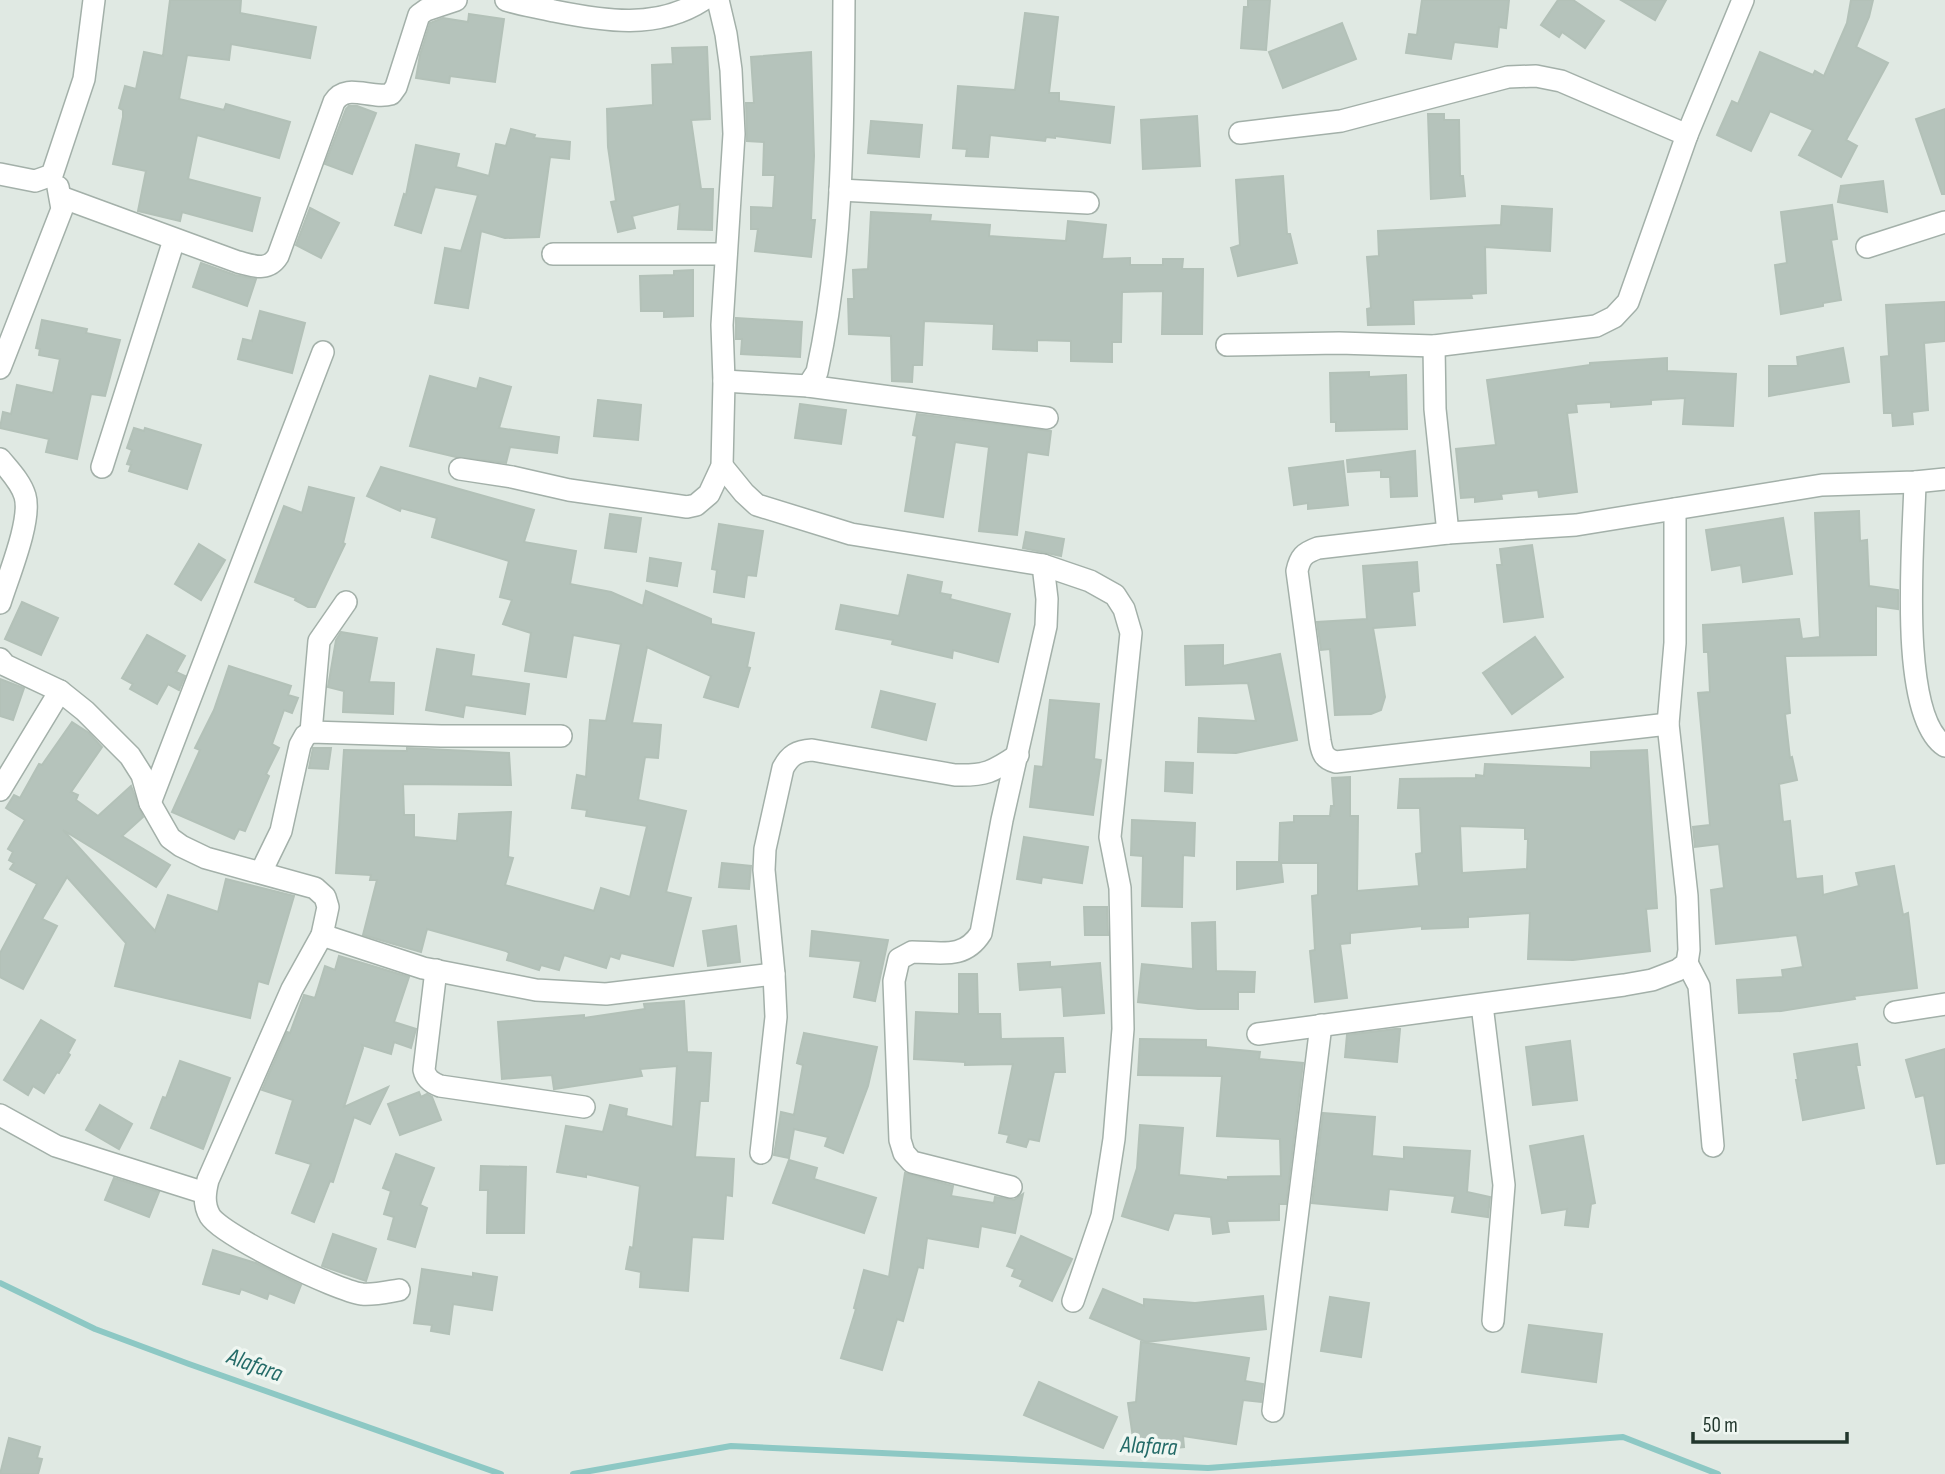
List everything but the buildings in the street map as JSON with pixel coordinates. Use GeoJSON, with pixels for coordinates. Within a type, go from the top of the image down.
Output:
{"type":"FeatureCollection","features":[{"type":"Feature","properties":{"kind":"street"},"geometry":{"type":"LineString","coordinates":[[0,368],[62,209],[61,198],[52,175],[84,79],[94,0]]}},
{"type":"Feature","properties":{"kind":"street"},"geometry":{"type":"LineString","coordinates":[[61,198],[238,262],[262,268],[272,265],[278,256],[338,95],[348,92],[380,96],[391,94],[396,87],[419,15],[426,9],[456,0]]}},
{"type":"Feature","properties":{"kind":"street"},"geometry":{"type":"LineString","coordinates":[[506,0],[600,20],[632,22],[690,8],[703,0]]}},
{"type":"Feature","properties":{"kind":"street"},"geometry":{"type":"LineString","coordinates":[[460,469],[569,490],[687,507],[696,505],[709,494],[722,466],[722,325],[734,134],[731,70],[718,0]]}},
{"type":"Feature","properties":{"kind":"street"},"geometry":{"type":"LineString","coordinates":[[808,386],[817,372],[833,283],[843,143],[844,0]]}},
{"type":"Feature","properties":{"kind":"street"},"geometry":{"type":"LineString","coordinates":[[1227,345],[1339,343],[1434,346],[1596,326],[1614,317],[1628,302],[1687,135],[1743,0]]}},
{"type":"Feature","properties":{"kind":"street"},"geometry":{"type":"LineString","coordinates":[[1240,133],[1341,121],[1508,77],[1536,76],[1561,81],[1687,135]]}},
{"type":"Feature","properties":{"kind":"street"},"geometry":{"type":"LineString","coordinates":[[0,174],[36,181],[52,175]]}},
{"type":"Feature","properties":{"kind":"street"},"geometry":{"type":"LineString","coordinates":[[840,190],[1088,203]]}},
{"type":"Feature","properties":{"kind":"street"},"geometry":{"type":"LineString","coordinates":[[1867,247],[1945,222]]}},
{"type":"Feature","properties":{"kind":"street"},"geometry":{"type":"LineString","coordinates":[[102,467],[174,240]]}},
{"type":"Feature","properties":{"kind":"street"},"geometry":{"type":"LineString","coordinates":[[553,254],[726,254]]}},
{"type":"Feature","properties":{"kind":"street"},"geometry":{"type":"LineString","coordinates":[[1434,346],[1434,409],[1448,533]]}},
{"type":"Feature","properties":{"kind":"street"},"geometry":{"type":"LineString","coordinates":[[150,803],[323,352]]}},
{"type":"Feature","properties":{"kind":"street"},"geometry":{"type":"LineString","coordinates":[[724,381],[808,386],[1047,418]]}},
{"type":"Feature","properties":{"kind":"street"},"geometry":{"type":"LineString","coordinates":[[0,460],[16,478],[25,496],[26,516],[0,603]]}},
{"type":"Feature","properties":{"kind":"street"},"geometry":{"type":"LineString","coordinates":[[722,466],[757,505],[839,530],[1042,565],[1090,581],[1115,595],[1124,609],[1131,633],[1110,837],[1120,888],[1123,1029],[1114,1139],[1102,1216],[1073,1301]]}},
{"type":"Feature","properties":{"kind":"street"},"geometry":{"type":"LineString","coordinates":[[1668,724],[1336,762],[1325,758],[1320,741],[1297,571],[1299,559],[1318,548],[1448,533],[1576,525],[1822,485],[1945,479]]}},
{"type":"Feature","properties":{"kind":"street"},"geometry":{"type":"LineString","coordinates":[[1916,482],[1913,654],[1917,692],[1926,724],[1937,741],[1945,746]]}},
{"type":"Feature","properties":{"kind":"street"},"geometry":{"type":"LineString","coordinates":[[1675,509],[1675,643],[1668,724],[1687,896],[1687,963],[1699,986],[1713,1146]]}},
{"type":"Feature","properties":{"kind":"street"},"geometry":{"type":"LineString","coordinates":[[1011,1186],[912,1162],[904,1153],[900,1140],[894,981],[900,959],[905,955],[912,952],[961,952],[973,946],[982,933],[1002,820],[1046,626],[1047,599],[1042,565]]}},
{"type":"Feature","properties":{"kind":"street"},"geometry":{"type":"LineString","coordinates":[[311,732],[319,641],[346,602]]}},
{"type":"Feature","properties":{"kind":"street"},"geometry":{"type":"LineString","coordinates":[[0,659],[5,665],[60,691],[85,711],[130,757],[142,775],[150,803],[170,838],[206,858],[315,888],[325,897],[328,907],[322,935],[292,989],[208,1180],[205,1205],[211,1217],[230,1234],[336,1287],[361,1294],[399,1290]]}},
{"type":"Feature","properties":{"kind":"street"},"geometry":{"type":"LineString","coordinates":[[0,790],[60,691]]}},
{"type":"Feature","properties":{"kind":"street"},"geometry":{"type":"LineString","coordinates":[[261,872],[281,831],[300,746],[305,736],[311,732],[561,736]]}},
{"type":"Feature","properties":{"kind":"street"},"geometry":{"type":"LineString","coordinates":[[761,1153],[776,1017],[764,870],[765,849],[783,768],[790,756],[800,750],[812,750],[955,775],[977,776],[992,773],[1018,755]]}},
{"type":"Feature","properties":{"kind":"street"},"geometry":{"type":"LineString","coordinates":[[322,935],[436,970],[536,990],[606,993],[774,974]]}},
{"type":"Feature","properties":{"kind":"street"},"geometry":{"type":"LineString","coordinates":[[1258,1034],[1653,980],[1678,971],[1687,963]]}},
{"type":"Feature","properties":{"kind":"street"},"geometry":{"type":"LineString","coordinates":[[436,970],[424,1070],[433,1083],[584,1107]]}},
{"type":"Feature","properties":{"kind":"street"},"geometry":{"type":"LineString","coordinates":[[1895,1012],[1945,1004]]}},
{"type":"Feature","properties":{"kind":"street"},"geometry":{"type":"LineString","coordinates":[[1482,1005],[1504,1185],[1493,1321]]}},
{"type":"Feature","properties":{"kind":"street"},"geometry":{"type":"LineString","coordinates":[[1273,1411],[1321,1026]]}},
{"type":"Feature","properties":{"kind":"street"},"geometry":{"type":"LineString","coordinates":[[0,1115],[56,1146],[205,1193]]}},
{"type":"Feature","properties":{"kind":"waterway","name":"Alafara"},"geometry":{"type":"LineString","coordinates":[[0,1283],[95,1329],[501,1474]]}},
{"type":"Feature","properties":{"kind":"waterway","name":"Alafara"},"geometry":{"type":"LineString","coordinates":[[573,1474],[731,1446],[1208,1468],[1623,1437],[1718,1474]]}}]}
